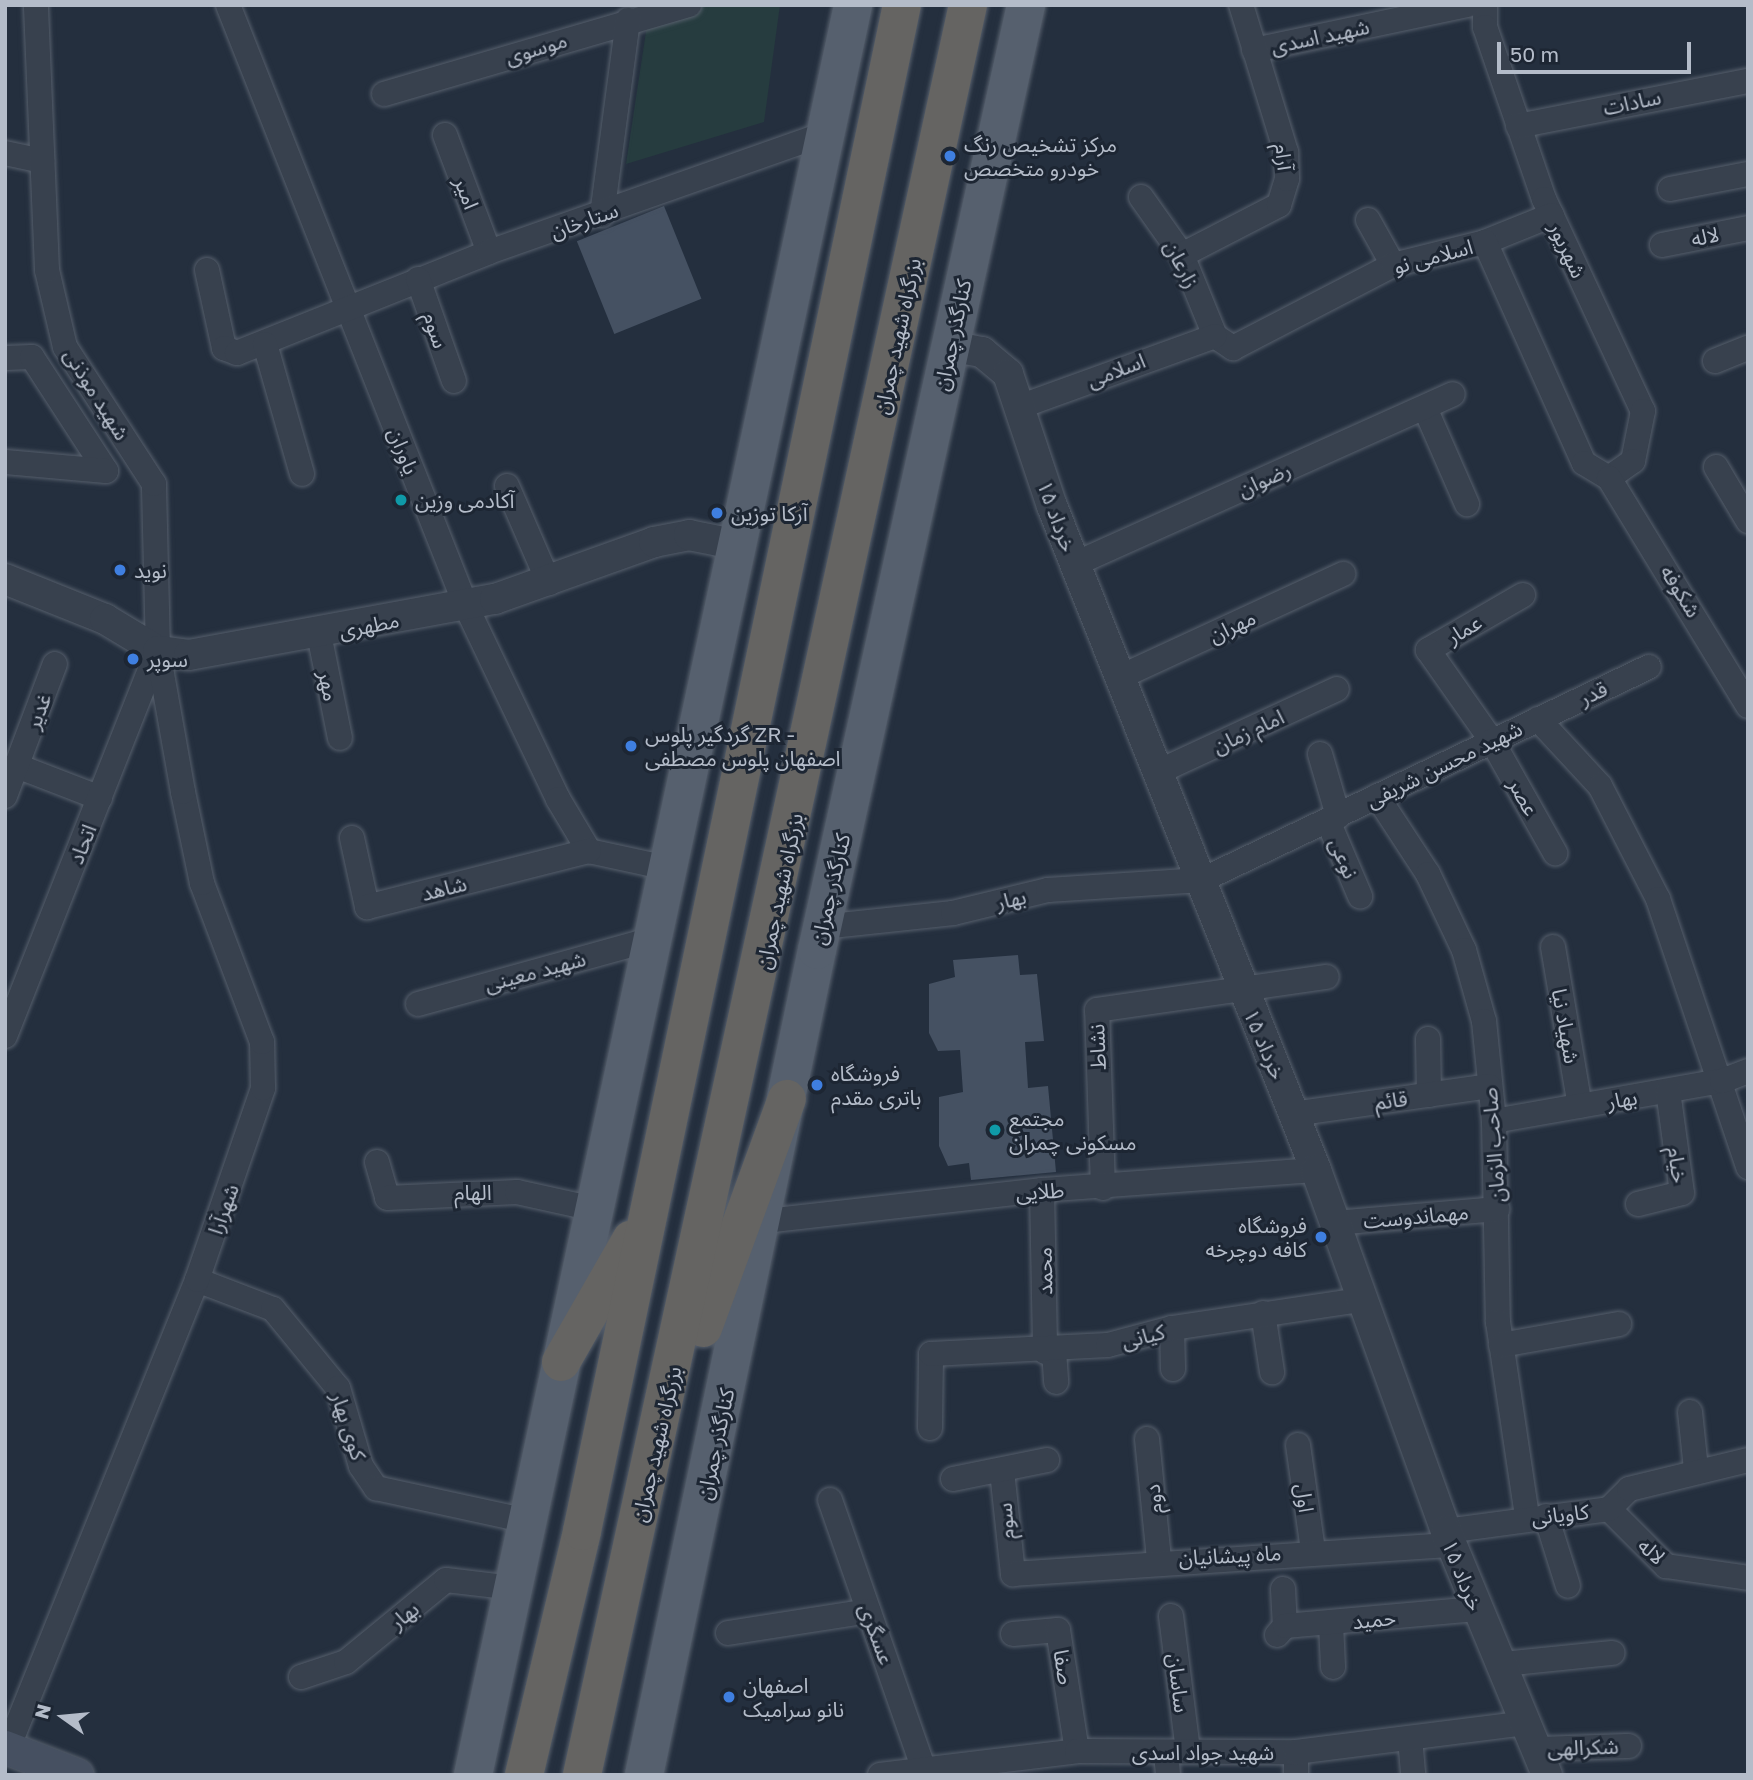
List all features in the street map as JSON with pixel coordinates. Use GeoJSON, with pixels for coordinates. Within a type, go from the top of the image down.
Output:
{"type":"FeatureCollection","features":[{"type":"Feature","properties":{"kind":"highway"},"geometry":{"type":"LineString","coordinates":[[524,1775],[653,1198],[902,5]]}},
{"type":"Feature","properties":{"kind":"highway","name":"بزرگراه شهید چمران"},"geometry":{"type":"LineString","coordinates":[[582,1775],[968,5]]}},
{"type":"Feature","properties":{"kind":"highway"},"geometry":{"type":"LineString","coordinates":[[650,1471],[787,1099]]}},
{"type":"Feature","properties":{"kind":"highway"},"geometry":{"type":"LineString","coordinates":[[561,1362],[653,1198]]}},
{"type":"Feature","properties":{"kind":"main road"},"geometry":{"type":"LineString","coordinates":[[473,1775],[853,5]]}},
{"type":"Feature","properties":{"kind":"main road","name":"کنارگذر چمران"},"geometry":{"type":"LineString","coordinates":[[644,1775],[765,1221],[822,927],[1026,5]]}},
{"type":"Feature","properties":{"kind":"main road"},"geometry":{"type":"LineString","coordinates":[[7,1748],[77,1775]]}},
{"type":"Feature","properties":{"kind":"street","name":"شهید موذنی"},"geometry":{"type":"LineString","coordinates":[[36,5],[47,270],[65,347],[154,484],[158,652]]}},
{"type":"Feature","properties":{"kind":"street","name":"یاوران"},"geometry":{"type":"LineString","coordinates":[[228,5],[346,313],[466,606],[589,851]]}},
{"type":"Feature","properties":{"kind":"street","name":"موسوی"},"geometry":{"type":"LineString","coordinates":[[384,94],[628,20],[689,5]]}},
{"type":"Feature","properties":{"kind":"street","name":"آرام"},"geometry":{"type":"LineString","coordinates":[[1182,255],[1279,205],[1286,152],[1241,5]]}},
{"type":"Feature","properties":{"kind":"street","name":"شهید اسدی"},"geometry":{"type":"LineString","coordinates":[[1254,50],[1388,13],[1467,5]]}},
{"type":"Feature","properties":{"kind":"street","name":"شهریور"},"geometry":{"type":"LineString","coordinates":[[1485,5],[1485,27],[1518,126],[1552,215],[1643,411],[1633,461],[1609,478]]}},
{"type":"Feature","properties":{"kind":"street"},"geometry":{"type":"LineString","coordinates":[[602,215],[628,20]]}},
{"type":"Feature","properties":{"kind":"street","name":"سادات"},"geometry":{"type":"LineString","coordinates":[[1518,126],[1748,81]]}},
{"type":"Feature","properties":{"kind":"street","name":"ستارخان"},"geometry":{"type":"LineString","coordinates":[[207,270],[224,348],[237,354],[346,313],[418,279],[489,252],[602,215],[825,134]]}},
{"type":"Feature","properties":{"kind":"street","name":"امیر"},"geometry":{"type":"LineString","coordinates":[[445,135],[489,252]]}},
{"type":"Feature","properties":{"kind":"street"},"geometry":{"type":"LineString","coordinates":[[5,153],[42,161]]}},
{"type":"Feature","properties":{"kind":"street"},"geometry":{"type":"LineString","coordinates":[[1670,189],[1748,174]]}},
{"type":"Feature","properties":{"kind":"street","name":"زارعان"},"geometry":{"type":"LineString","coordinates":[[1141,197],[1182,255],[1214,336]]}},
{"type":"Feature","properties":{"kind":"street"},"geometry":{"type":"LineString","coordinates":[[1485,242],[1552,215]]}},
{"type":"Feature","properties":{"kind":"street"},"geometry":{"type":"LineString","coordinates":[[1368,220],[1393,265]]}},
{"type":"Feature","properties":{"kind":"street","name":"لاله"},"geometry":{"type":"LineString","coordinates":[[1662,245],[1748,228]]}},
{"type":"Feature","properties":{"kind":"street","name":"اسلامی نو"},"geometry":{"type":"LineString","coordinates":[[1214,336],[1233,348],[1393,265],[1485,242],[1584,463],[1609,478]]}},
{"type":"Feature","properties":{"kind":"street","name":"سوم"},"geometry":{"type":"LineString","coordinates":[[418,279],[454,381]]}},
{"type":"Feature","properties":{"kind":"street","name":"اسلامی"},"geometry":{"type":"LineString","coordinates":[[1019,407],[1214,336]]}},
{"type":"Feature","properties":{"kind":"street"},"geometry":{"type":"LineString","coordinates":[[265,344],[302,474]]}},
{"type":"Feature","properties":{"kind":"street","name":"۱۵ خرداد"},"geometry":{"type":"LineString","coordinates":[[950,346],[982,352],[1008,374],[1075,564],[1202,880],[1242,990],[1316,1170],[1359,1300],[1476,1609],[1503,1664],[1537,1749]]}},
{"type":"Feature","properties":{"kind":"street"},"geometry":{"type":"LineString","coordinates":[[1715,361],[1748,348]]}},
{"type":"Feature","properties":{"kind":"street"},"geometry":{"type":"LineString","coordinates":[[5,358],[32,357],[106,471],[5,461]]}},
{"type":"Feature","properties":{"kind":"street","name":"رضوان"},"geometry":{"type":"LineString","coordinates":[[1075,564],[1452,394]]}},
{"type":"Feature","properties":{"kind":"street"},"geometry":{"type":"LineString","coordinates":[[1425,408],[1467,504]]}},
{"type":"Feature","properties":{"kind":"street"},"geometry":{"type":"LineString","coordinates":[[1716,467],[1748,521]]}},
{"type":"Feature","properties":{"kind":"street","name":"شکوفه"},"geometry":{"type":"LineString","coordinates":[[1609,478],[1748,706]]}},
{"type":"Feature","properties":{"kind":"street"},"geometry":{"type":"LineString","coordinates":[[507,486],[549,583]]}},
{"type":"Feature","properties":{"kind":"street","name":"مطهری"},"geometry":{"type":"LineString","coordinates":[[5,579],[105,619],[158,652],[189,655],[466,606],[549,583],[654,542],[688,535],[738,545]]}},
{"type":"Feature","properties":{"kind":"street","name":"مهران"},"geometry":{"type":"LineString","coordinates":[[1120,677],[1343,574]]}},
{"type":"Feature","properties":{"kind":"street","name":"عمار"},"geometry":{"type":"LineString","coordinates":[[1492,741],[1428,650],[1523,595]]}},
{"type":"Feature","properties":{"kind":"street","name":"مهر"},"geometry":{"type":"LineString","coordinates":[[319,634],[340,738]]}},
{"type":"Feature","properties":{"kind":"street","name":"اتحاد"},"geometry":{"type":"LineString","coordinates":[[5,1036],[158,652]]}},
{"type":"Feature","properties":{"kind":"street","name":"شهرآرا"},"geometry":{"type":"LineString","coordinates":[[7,1748],[197,1280],[263,1088],[262,1042],[202,883],[158,652]]}},
{"type":"Feature","properties":{"kind":"street","name":"غدیر"},"geometry":{"type":"LineString","coordinates":[[5,796],[55,664]]}},
{"type":"Feature","properties":{"kind":"street","name":"قدر"},"geometry":{"type":"LineString","coordinates":[[1538,719],[1649,667]]}},
{"type":"Feature","properties":{"kind":"street","name":"امام زمان"},"geometry":{"type":"LineString","coordinates":[[1158,772],[1337,689]]}},
{"type":"Feature","properties":{"kind":"street","name":"شهید محسن شریفی"},"geometry":{"type":"LineString","coordinates":[[1202,880],[1538,719],[1600,786],[1658,899],[1722,1082],[1748,1167]]}},
{"type":"Feature","properties":{"kind":"street","name":"عصر"},"geometry":{"type":"LineString","coordinates":[[1492,741],[1555,853]]}},
{"type":"Feature","properties":{"kind":"street","name":"نوعی"},"geometry":{"type":"LineString","coordinates":[[1320,754],[1333,818],[1360,895]]}},
{"type":"Feature","properties":{"kind":"street"},"geometry":{"type":"LineString","coordinates":[[17,766],[100,798]]}},
{"type":"Feature","properties":{"kind":"street","name":"صاحب الزمان"},"geometry":{"type":"LineString","coordinates":[[1377,796],[1428,874],[1464,950],[1484,1021],[1494,1121],[1501,1345],[1536,1517],[1568,1586]]}},
{"type":"Feature","properties":{"kind":"street","name":"شاهد"},"geometry":{"type":"LineString","coordinates":[[352,838],[368,907],[589,851]]}},
{"type":"Feature","properties":{"kind":"street"},"geometry":{"type":"LineString","coordinates":[[589,851],[667,868]]}},
{"type":"Feature","properties":{"kind":"street","name":"بهار"},"geometry":{"type":"LineString","coordinates":[[822,927],[953,913],[1048,890],[1202,880]]}},
{"type":"Feature","properties":{"kind":"street","name":"شهید معینی"},"geometry":{"type":"LineString","coordinates":[[418,1004],[653,939]]}},
{"type":"Feature","properties":{"kind":"street","name":"شهیاد نیا"},"geometry":{"type":"LineString","coordinates":[[1553,947],[1580,1106]]}},
{"type":"Feature","properties":{"kind":"street"},"geometry":{"type":"LineString","coordinates":[[1242,990],[1327,977]]}},
{"type":"Feature","properties":{"kind":"street","name":"نشاط"},"geometry":{"type":"LineString","coordinates":[[1103,1188],[1097,1010],[1242,990]]}},
{"type":"Feature","properties":{"kind":"street"},"geometry":{"type":"LineString","coordinates":[[1428,1039],[1429,1094]]}},
{"type":"Feature","properties":{"kind":"street","name":"بهار"},"geometry":{"type":"LineString","coordinates":[[1494,1121],[1722,1082],[1748,1071]]}},
{"type":"Feature","properties":{"kind":"street","name":"قائم"},"geometry":{"type":"LineString","coordinates":[[1293,1114],[1489,1086]]}},
{"type":"Feature","properties":{"kind":"street","name":"خیام"},"geometry":{"type":"LineString","coordinates":[[1638,1205],[1682,1193],[1668,1091]]}},
{"type":"Feature","properties":{"kind":"street","name":"الهام"},"geometry":{"type":"LineString","coordinates":[[377,1162],[387,1198],[517,1192],[594,1209]]}},
{"type":"Feature","properties":{"kind":"street","name":"طلایی"},"geometry":{"type":"LineString","coordinates":[[765,1221],[1042,1189],[1103,1188],[1316,1170]]}},
{"type":"Feature","properties":{"kind":"street","name":"محمد"},"geometry":{"type":"LineString","coordinates":[[1042,1189],[1050,1351],[1056,1382]]}},
{"type":"Feature","properties":{"kind":"street","name":"مهماندوست"},"geometry":{"type":"LineString","coordinates":[[1335,1223],[1497,1209]]}},
{"type":"Feature","properties":{"kind":"street","name":"کوی بهار"},"geometry":{"type":"LineString","coordinates":[[197,1280],[273,1309],[338,1388],[361,1466],[376,1488],[527,1521]]}},
{"type":"Feature","properties":{"kind":"street","name":"کیانی"},"geometry":{"type":"LineString","coordinates":[[930,1428],[928,1358],[1050,1351],[1172,1328],[1359,1300]]}},
{"type":"Feature","properties":{"kind":"street"},"geometry":{"type":"LineString","coordinates":[[1263,1313],[1272,1372]]}},
{"type":"Feature","properties":{"kind":"street"},"geometry":{"type":"LineString","coordinates":[[1501,1345],[1619,1324]]}},
{"type":"Feature","properties":{"kind":"street"},"geometry":{"type":"LineString","coordinates":[[1172,1328],[1173,1369]]}},
{"type":"Feature","properties":{"kind":"street"},"geometry":{"type":"LineString","coordinates":[[1690,1412],[1696,1469]]}},
{"type":"Feature","properties":{"kind":"street","name":"دوم"},"geometry":{"type":"LineString","coordinates":[[1147,1439],[1159,1559]]}},
{"type":"Feature","properties":{"kind":"street","name":"اول"},"geometry":{"type":"LineString","coordinates":[[1298,1446],[1313,1550]]}},
{"type":"Feature","properties":{"kind":"street"},"geometry":{"type":"LineString","coordinates":[[953,1479],[1002,1471],[1009,1463],[1046,1460]]}},
{"type":"Feature","properties":{"kind":"street","name":"کاویانی"},"geometry":{"type":"LineString","coordinates":[[1449,1538],[1536,1517],[1609,1509],[1629,1489],[1696,1469],[1748,1460]]}},
{"type":"Feature","properties":{"kind":"street","name":"سوم"},"geometry":{"type":"LineString","coordinates":[[1002,1471],[1009,1571]]}},
{"type":"Feature","properties":{"kind":"street","name":"عسگری"},"geometry":{"type":"LineString","coordinates":[[830,1500],[926,1771]]}},
{"type":"Feature","properties":{"kind":"street","name":"لاله"},"geometry":{"type":"LineString","coordinates":[[1609,1509],[1665,1566],[1748,1578]]}},
{"type":"Feature","properties":{"kind":"street","name":"ماه پیشانیان"},"geometry":{"type":"LineString","coordinates":[[1009,1571],[1449,1538]]}},
{"type":"Feature","properties":{"kind":"street","name":"بهار"},"geometry":{"type":"LineString","coordinates":[[302,1677],[346,1662],[446,1580],[513,1588]]}},
{"type":"Feature","properties":{"kind":"street","name":"حمید"},"geometry":{"type":"LineString","coordinates":[[1283,1589],[1281,1631],[1476,1609]]}},
{"type":"Feature","properties":{"kind":"street"},"geometry":{"type":"LineString","coordinates":[[727,1633],[868,1611]]}},
{"type":"Feature","properties":{"kind":"street","name":"ساسان"},"geometry":{"type":"LineString","coordinates":[[1171,1616],[1174,1759]]}},
{"type":"Feature","properties":{"kind":"street"},"geometry":{"type":"LineString","coordinates":[[1331,1624],[1333,1667]]}},
{"type":"Feature","properties":{"kind":"street","name":"صفا"},"geometry":{"type":"LineString","coordinates":[[1013,1634],[1058,1630],[1077,1751]]}},
{"type":"Feature","properties":{"kind":"street"},"geometry":{"type":"LineString","coordinates":[[1503,1664],[1612,1653]]}},
{"type":"Feature","properties":{"kind":"street"},"geometry":{"type":"LineString","coordinates":[[1410,1738],[1413,1775]]}},
{"type":"Feature","properties":{"kind":"street","name":"شهید جواد اسدی"},"geometry":{"type":"LineString","coordinates":[[880,1775],[1047,1764],[1077,1751],[1174,1759],[1296,1763],[1410,1738],[1537,1749]]}},
{"type":"Feature","properties":{"kind":"street","name":"شکرالهی"},"geometry":{"type":"LineString","coordinates":[[1537,1749],[1629,1746]]}},
{"type":"Feature","properties":{"kind":"green space"},"geometry":{"type":"Polygon","coordinates":[[[679,5],[780,5],[764,122],[626,164],[649,12],[679,5]]]}},
{"type":"Feature","properties":{"kind":"building"},"geometry":{"type":"Polygon","coordinates":[[[664,206],[701,299],[614,334],[577,241],[664,206]]]}},
{"type":"Feature","properties":{"kind":"building"},"geometry":{"type":"Polygon","coordinates":[[[1018,955],[1020,975],[1037,974],[1044,1041],[1025,1042],[1028,1088],[1048,1086],[1056,1172],[971,1180],[969,1163],[948,1166],[939,1146],[939,1097],[963,1092],[960,1050],[938,1051],[929,1033],[929,984],[955,977],[953,960],[1018,955]]]}},
{"type":"Feature","properties":{"kind":"place","name":"مرکز تشخیص رنگ خودرو متخصص"},"geometry":{"type":"Point","coordinates":[950,156]}},
{"type":"Feature","properties":{"kind":"place","name":"آکادمی وزین"},"geometry":{"type":"Point","coordinates":[401,500]}},
{"type":"Feature","properties":{"kind":"place","name":"آرکا توزین"},"geometry":{"type":"Point","coordinates":[717,513]}},
{"type":"Feature","properties":{"kind":"place","name":"نوید"},"geometry":{"type":"Point","coordinates":[120,570]}},
{"type":"Feature","properties":{"kind":"place","name":"سوپر"},"geometry":{"type":"Point","coordinates":[133,659]}},
{"type":"Feature","properties":{"kind":"place","name":"گردگیر پلوس ZR - اصفهان پلوس مصطفی"},"geometry":{"type":"Point","coordinates":[631,746]}},
{"type":"Feature","properties":{"kind":"place","name":"فروشگاه باتری مقدم"},"geometry":{"type":"Point","coordinates":[817,1085]}},
{"type":"Feature","properties":{"kind":"place","name":"مجتمع مسکونی چمران"},"geometry":{"type":"Point","coordinates":[995,1130]}},
{"type":"Feature","properties":{"kind":"place","name":"فروشگاه کافه دوچرخه"},"geometry":{"type":"Point","coordinates":[1321,1237]}},
{"type":"Feature","properties":{"kind":"place","name":"اصفهان نانو سرامیک"},"geometry":{"type":"Point","coordinates":[729,1697]}}]}
